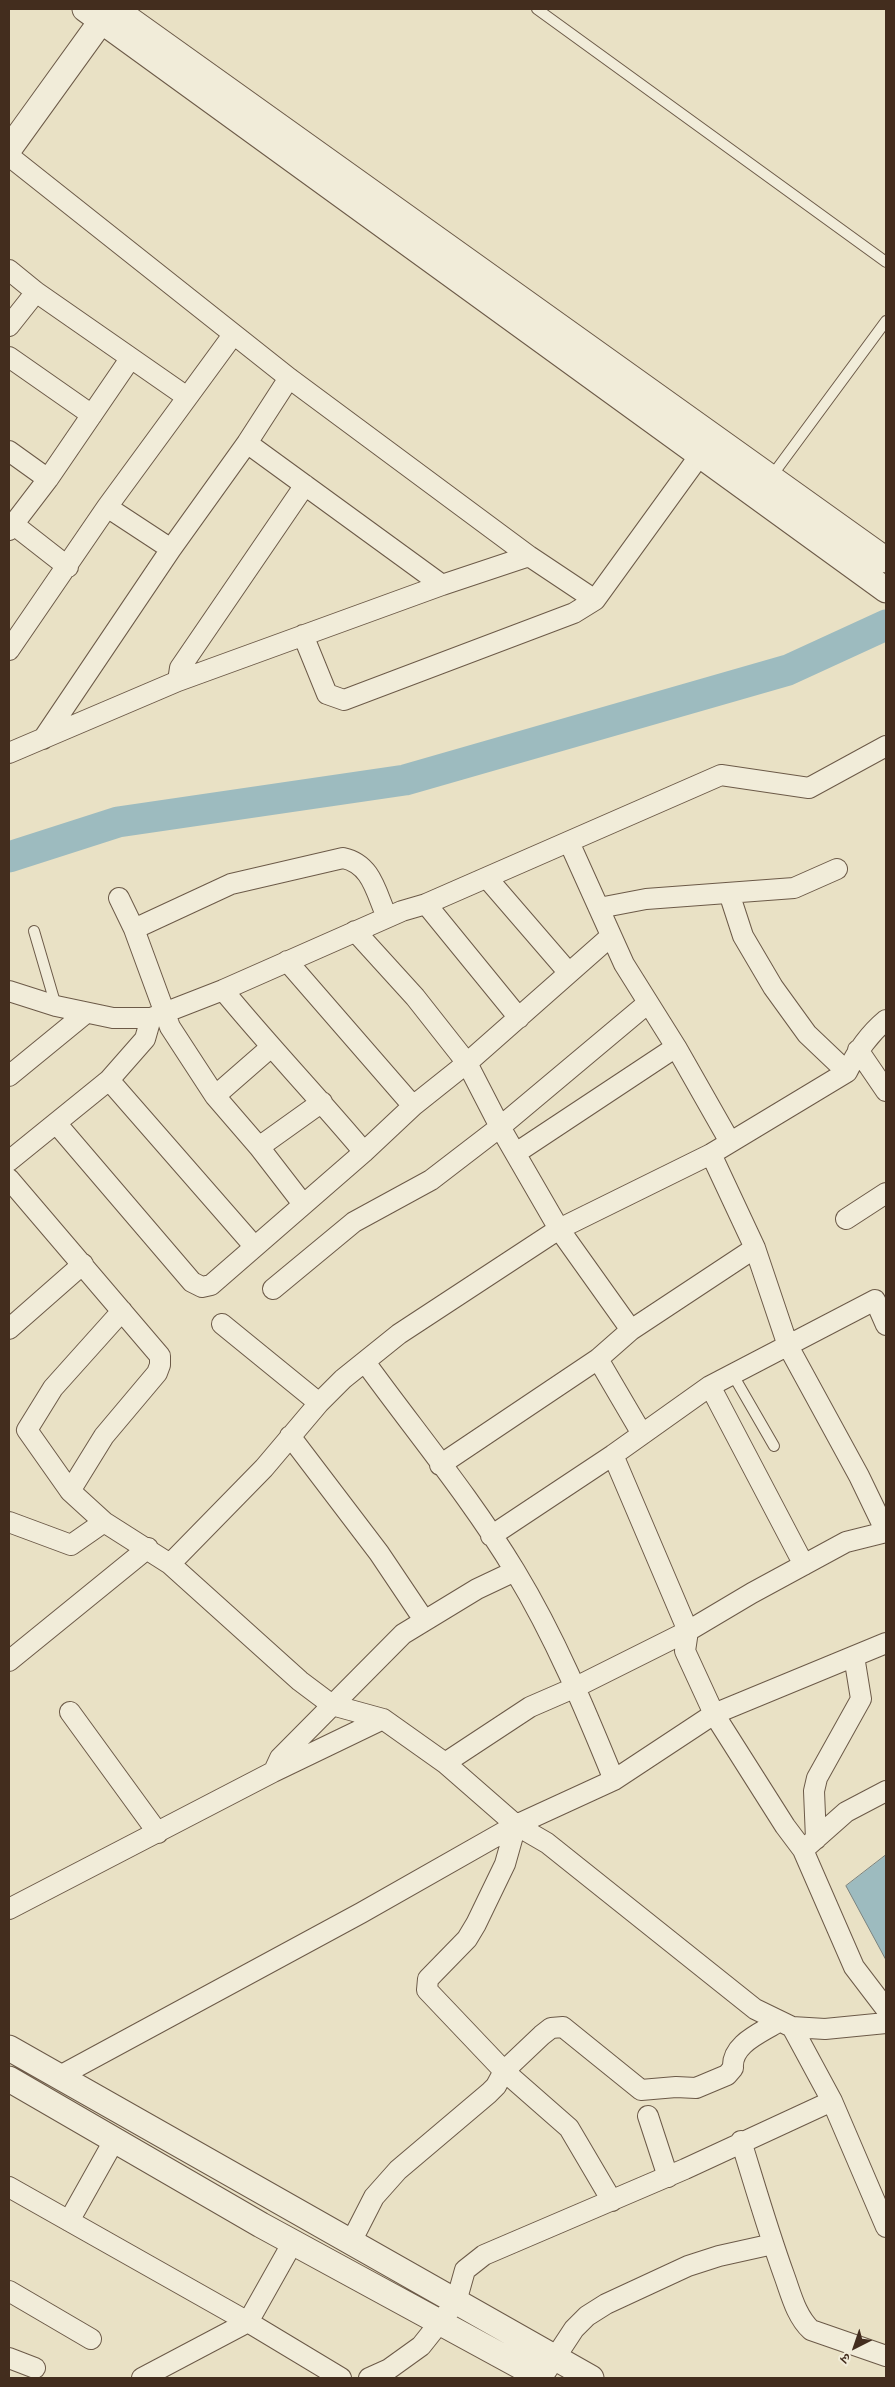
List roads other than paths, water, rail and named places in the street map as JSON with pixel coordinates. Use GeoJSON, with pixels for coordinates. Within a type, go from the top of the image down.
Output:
{"type":"FeatureCollection","features":[{"type":"Feature","properties":{"kind":"street"},"geometry":{"type":"LineString","coordinates":[[9,122],[100,11]]}},
{"type":"Feature","properties":{"kind":"street"},"geometry":{"type":"LineString","coordinates":[[9,149],[100,11]]}},
{"type":"Feature","properties":{"kind":"street"},"geometry":{"type":"LineString","coordinates":[[100,11],[700,455],[886,590]]}},
{"type":"Feature","properties":{"kind":"street"},"geometry":{"type":"LineString","coordinates":[[100,11],[770,477],[886,560]]}},
{"type":"Feature","properties":{"kind":"street"},"geometry":{"type":"LineString","coordinates":[[9,156],[289,378],[529,556],[595,600]]}},
{"type":"Feature","properties":{"kind":"street"},"geometry":{"type":"LineString","coordinates":[[9,270],[36,292],[186,397]]}},
{"type":"Feature","properties":{"kind":"street"},"geometry":{"type":"LineString","coordinates":[[9,326],[36,292]]}},
{"type":"Feature","properties":{"kind":"street"},"geometry":{"type":"LineString","coordinates":[[9,650],[68,567],[107,507],[233,334]]}},
{"type":"Feature","properties":{"kind":"street"},"geometry":{"type":"LineString","coordinates":[[9,357],[92,415]]}},
{"type":"Feature","properties":{"kind":"street"},"geometry":{"type":"LineString","coordinates":[[68,567],[11,527],[48,479],[130,358]]}},
{"type":"Feature","properties":{"kind":"street"},"geometry":{"type":"LineString","coordinates":[[43,739],[171,549],[247,443],[289,378]]}},
{"type":"Feature","properties":{"kind":"street"},"geometry":{"type":"LineString","coordinates":[[247,443],[442,585]]}},
{"type":"Feature","properties":{"kind":"street"},"geometry":{"type":"LineString","coordinates":[[9,451],[48,479]]}},
{"type":"Feature","properties":{"kind":"street"},"geometry":{"type":"LineString","coordinates":[[303,635],[327,694],[344,700],[574,613],[595,600],[700,455]]}},
{"type":"Feature","properties":{"kind":"street"},"geometry":{"type":"LineString","coordinates":[[178,681],[180,668],[305,485]]}},
{"type":"Feature","properties":{"kind":"street"},"geometry":{"type":"LineString","coordinates":[[107,507],[171,549]]}},
{"type":"Feature","properties":{"kind":"street"},"geometry":{"type":"LineString","coordinates":[[9,753],[178,681],[442,585],[529,556]]}},
{"type":"Feature","properties":{"kind":"street"},"geometry":{"type":"LineString","coordinates":[[13,997],[113,1018],[158,1015],[223,990],[387,917],[426,904],[487,878],[721,775],[809,788],[886,746]]}},
{"type":"Feature","properties":{"kind":"street"},"geometry":{"type":"LineString","coordinates":[[569,842],[611,936],[730,1142]]}},
{"type":"Feature","properties":{"kind":"street"},"geometry":{"type":"LineString","coordinates":[[134,929],[231,884],[343,858],[355,861],[366,869],[387,917]]}},
{"type":"Feature","properties":{"kind":"street"},"geometry":{"type":"LineString","coordinates":[[599,908],[646,899],[794,888],[837,869]]}},
{"type":"Feature","properties":{"kind":"street"},"geometry":{"type":"LineString","coordinates":[[487,878],[569,973]]}},
{"type":"Feature","properties":{"kind":"street"},"geometry":{"type":"LineString","coordinates":[[729,892],[742,936],[773,987],[807,1034],[846,1072]]}},
{"type":"Feature","properties":{"kind":"street"},"geometry":{"type":"LineString","coordinates":[[119,898],[134,929],[158,1015],[170,1027],[215,1096],[259,1147],[303,1204]]}},
{"type":"Feature","properties":{"kind":"street"},"geometry":{"type":"LineString","coordinates":[[426,904],[519,1018]]}},
{"type":"Feature","properties":{"kind":"street"},"geometry":{"type":"LineString","coordinates":[[355,931],[415,997],[467,1063],[500,1127],[559,1229],[631,1330]]}},
{"type":"Feature","properties":{"kind":"street"},"geometry":{"type":"LineString","coordinates":[[56,1123],[192,1282],[202,1287],[211,1285],[364,1152],[413,1106],[467,1063],[611,936]]}},
{"type":"Feature","properties":{"kind":"street"},"geometry":{"type":"LineString","coordinates":[[287,961],[413,1106]]}},
{"type":"Feature","properties":{"kind":"street"},"geometry":{"type":"LineString","coordinates":[[223,990],[270,1048],[322,1102],[364,1152]]}},
{"type":"Feature","properties":{"kind":"street"},"geometry":{"type":"LineString","coordinates":[[273,1289],[354,1222],[431,1180],[500,1127],[648,1003]]}},
{"type":"Feature","properties":{"kind":"street"},"geometry":{"type":"LineString","coordinates":[[9,1076],[86,1013]]}},
{"type":"Feature","properties":{"kind":"street"},"geometry":{"type":"LineString","coordinates":[[9,1161],[109,1080],[145,1039],[158,1015]]}},
{"type":"Feature","properties":{"kind":"street"},"geometry":{"type":"LineString","coordinates":[[170,1564],[264,1468],[290,1436],[343,1378],[399,1334],[559,1229],[710,1154],[846,1072],[858,1050],[872,1032],[886,1020]]}},
{"type":"Feature","properties":{"kind":"street"},"geometry":{"type":"LineString","coordinates":[[516,1153],[676,1047]]}},
{"type":"Feature","properties":{"kind":"street"},"geometry":{"type":"LineString","coordinates":[[215,1096],[270,1048]]}},
{"type":"Feature","properties":{"kind":"street"},"geometry":{"type":"LineString","coordinates":[[858,1050],[886,1091]]}},
{"type":"Feature","properties":{"kind":"street"},"geometry":{"type":"LineString","coordinates":[[109,1080],[254,1246]]}},
{"type":"Feature","properties":{"kind":"street"},"geometry":{"type":"LineString","coordinates":[[259,1147],[322,1102]]}},
{"type":"Feature","properties":{"kind":"street"},"geometry":{"type":"LineString","coordinates":[[445,1764],[530,1707],[576,1687],[688,1631],[846,1542],[886,1532],[859,1476],[788,1346],[755,1248],[710,1154]]}},
{"type":"Feature","properties":{"kind":"street"},"geometry":{"type":"LineString","coordinates":[[9,1179],[160,1356],[160,1365],[157,1373],[104,1436],[70,1492]]}},
{"type":"Feature","properties":{"kind":"street"},"geometry":{"type":"LineString","coordinates":[[846,1219],[886,1193]]}},
{"type":"Feature","properties":{"kind":"street"},"geometry":{"type":"LineString","coordinates":[[440,1465],[598,1359],[631,1330],[755,1248]]}},
{"type":"Feature","properties":{"kind":"street"},"geometry":{"type":"LineString","coordinates":[[9,1329],[83,1264]]}},
{"type":"Feature","properties":{"kind":"street"},"geometry":{"type":"LineString","coordinates":[[491,1536],[614,1455],[710,1386],[875,1300],[886,1325]]}},
{"type":"Feature","properties":{"kind":"street"},"geometry":{"type":"LineString","coordinates":[[122,1311],[53,1388],[27,1430],[70,1492],[104,1522],[148,1548],[170,1564],[300,1681],[332,1705],[383,1719],[445,1764],[516,1825],[547,1843],[754,2009],[785,2024],[825,2029],[886,2023]]}},
{"type":"Feature","properties":{"kind":"street"},"geometry":{"type":"LineString","coordinates":[[222,1324],[319,1403]]}},
{"type":"Feature","properties":{"kind":"street"},"geometry":{"type":"LineString","coordinates":[[598,1359],[642,1434]]}},
{"type":"Feature","properties":{"kind":"street"},"geometry":{"type":"LineString","coordinates":[[365,1362],[474,1509],[515,1571],[576,1687],[614,1780]]}},
{"type":"Feature","properties":{"kind":"street"},"geometry":{"type":"LineString","coordinates":[[710,1386],[804,1565]]}},
{"type":"Feature","properties":{"kind":"street"},"geometry":{"type":"LineString","coordinates":[[290,1436],[379,1553],[424,1620]]}},
{"type":"Feature","properties":{"kind":"street"},"geometry":{"type":"LineString","coordinates":[[614,1455],[688,1631],[685,1651],[714,1714],[785,1826],[809,1844]]}},
{"type":"Feature","properties":{"kind":"street"},"geometry":{"type":"LineString","coordinates":[[9,1522],[71,1545],[104,1522]]}},
{"type":"Feature","properties":{"kind":"street"},"geometry":{"type":"LineString","coordinates":[[9,1661],[148,1548]]}},
{"type":"Feature","properties":{"kind":"street"},"geometry":{"type":"LineString","coordinates":[[273,1772],[280,1758],[403,1634],[476,1589],[515,1571]]}},
{"type":"Feature","properties":{"kind":"street"},"geometry":{"type":"LineString","coordinates":[[11,2084],[47,2070],[361,1913],[516,1825],[614,1780],[714,1714],[886,1643]]}},
{"type":"Feature","properties":{"kind":"street"},"geometry":{"type":"LineString","coordinates":[[854,1656],[862,1699],[817,1778],[809,1844],[854,1967],[886,2009]]}},
{"type":"Feature","properties":{"kind":"street"},"geometry":{"type":"LineString","coordinates":[[70,1712],[158,1833]]}},
{"type":"Feature","properties":{"kind":"street"},"geometry":{"type":"LineString","coordinates":[[9,1909],[273,1772],[383,1719]]}},
{"type":"Feature","properties":{"kind":"street"},"geometry":{"type":"LineString","coordinates":[[809,1844],[846,1812],[886,1791]]}},
{"type":"Feature","properties":{"kind":"street"},"geometry":{"type":"LineString","coordinates":[[516,1825],[505,1864],[468,1939],[428,1979],[427,1990],[504,2071],[569,2128],[612,2201]]}},
{"type":"Feature","properties":{"kind":"street"},"geometry":{"type":"LineString","coordinates":[[351,2242],[374,2197],[398,2170],[490,2093],[504,2071],[542,2036],[557,2026],[563,2027],[574,2034],[641,2090],[676,2087],[696,2088],[727,2075],[733,2068],[732,2058],[738,2048],[785,2024]]}},
{"type":"Feature","properties":{"kind":"street"},"geometry":{"type":"LineString","coordinates":[[785,2024],[832,2101],[886,2227]]}},
{"type":"Feature","properties":{"kind":"street"},"geometry":{"type":"LineString","coordinates":[[9,2048],[456,2302],[546,2371]]}},
{"type":"Feature","properties":{"kind":"street"},"geometry":{"type":"LineString","coordinates":[[11,2084],[115,2139],[293,2242],[439,2322],[546,2371],[591,2378]]}},
{"type":"Feature","properties":{"kind":"street"},"geometry":{"type":"LineString","coordinates":[[369,2378],[389,2369],[421,2346],[456,2302],[465,2270],[484,2255],[668,2177],[832,2101]]}},
{"type":"Feature","properties":{"kind":"street"},"geometry":{"type":"LineString","coordinates":[[648,2116],[668,2177]]}},
{"type":"Feature","properties":{"kind":"street"},"geometry":{"type":"LineString","coordinates":[[68,2221],[115,2139]]}},
{"type":"Feature","properties":{"kind":"street"},"geometry":{"type":"LineString","coordinates":[[742,2142],[772,2244],[804,2323],[811,2330],[886,2356]]}},
{"type":"Feature","properties":{"kind":"street"},"geometry":{"type":"LineString","coordinates":[[9,2188],[248,2322],[340,2378]]}},
{"type":"Feature","properties":{"kind":"street"},"geometry":{"type":"LineString","coordinates":[[142,2378],[248,2322],[293,2242]]}},
{"type":"Feature","properties":{"kind":"street"},"geometry":{"type":"LineString","coordinates":[[546,2371],[574,2329],[587,2316],[606,2304],[688,2266],[719,2256],[772,2244]]}},
{"type":"Feature","properties":{"kind":"street"},"geometry":{"type":"LineString","coordinates":[[9,2291],[92,2339]]}},
{"type":"Feature","properties":{"kind":"street"},"geometry":{"type":"LineString","coordinates":[[9,2358],[35,2368]]}},
{"type":"Feature","properties":{"kind":"lane"},"geometry":{"type":"LineString","coordinates":[[537,9],[886,262]]}},
{"type":"Feature","properties":{"kind":"lane"},"geometry":{"type":"LineString","coordinates":[[770,477],[886,321]]}},
{"type":"Feature","properties":{"kind":"lane"},"geometry":{"type":"LineString","coordinates":[[34,931],[56,1006]]}},
{"type":"Feature","properties":{"kind":"lane"},"geometry":{"type":"LineString","coordinates":[[732,1375],[774,1446]]}},
{"type":"Feature","properties":{"kind":"water"},"geometry":{"type":"Polygon","coordinates":[[[886,1855],[886,1960],[846,1886],[886,1855]]]}},
{"type":"Feature","properties":{"kind":"waterway"},"geometry":{"type":"LineString","coordinates":[[9,857],[118,822],[405,780],[788,670],[886,625]]}}]}
